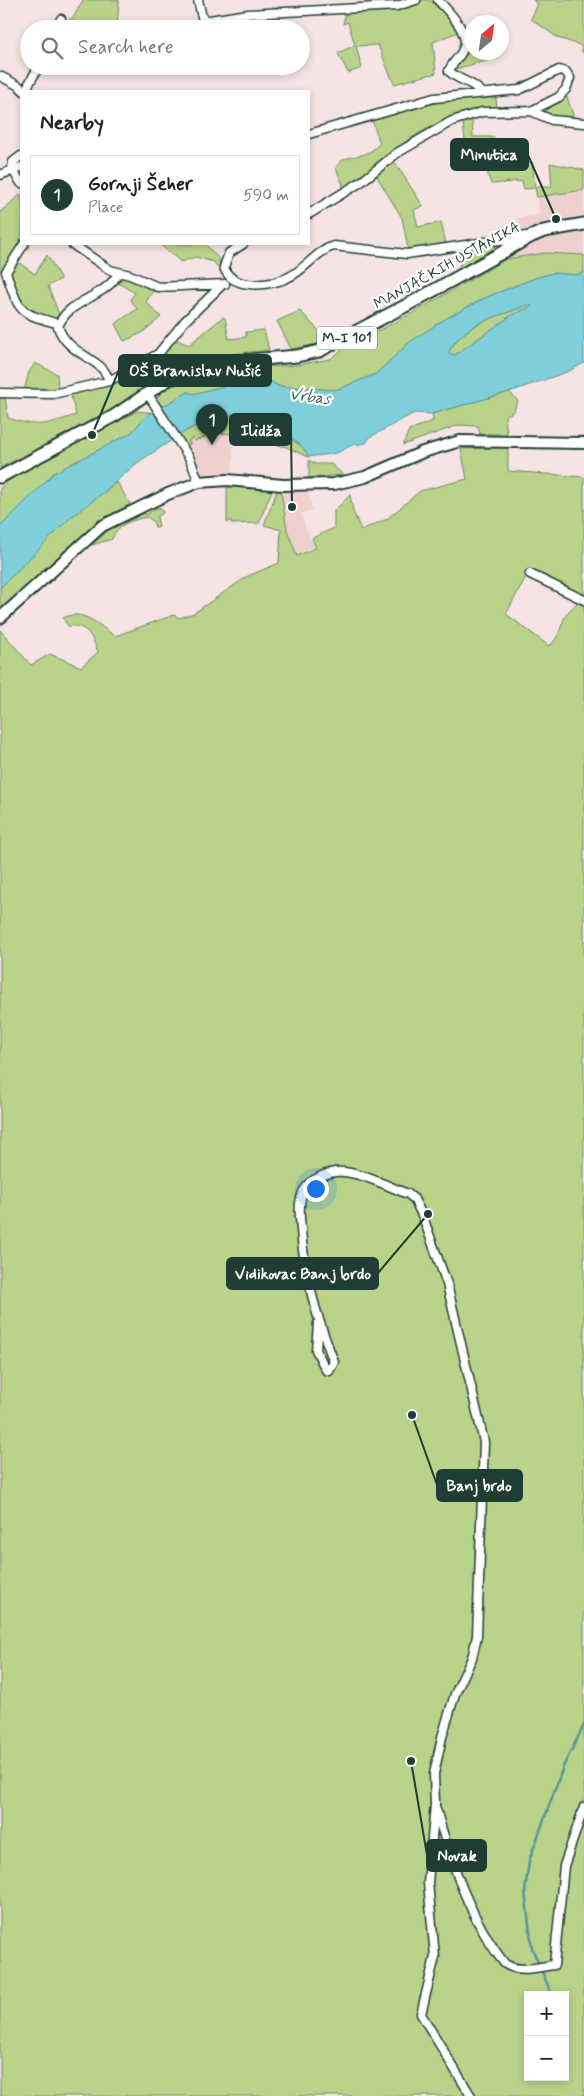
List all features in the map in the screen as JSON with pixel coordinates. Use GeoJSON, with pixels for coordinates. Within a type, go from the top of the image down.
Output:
{"type":"FeatureCollection","features":[{"type":"Feature","properties":{"kind":"main road","name":"MANJAČKIH USTANIKA"},"geometry":{"type":"LineString","coordinates":[[0,477],[114,416],[170,378],[229,362],[297,356],[319,351],[532,236],[544,231],[584,224]]}},
{"type":"Feature","properties":{"kind":"street"},"geometry":{"type":"LineString","coordinates":[[198,0],[203,20]]}},
{"type":"Feature","properties":{"kind":"street"},"geometry":{"type":"LineString","coordinates":[[209,20],[248,14],[397,6],[416,0]]}},
{"type":"Feature","properties":{"kind":"street"},"geometry":{"type":"LineString","coordinates":[[438,0],[457,23],[465,38],[464,47],[449,71],[455,77],[476,87],[481,93]]}},
{"type":"Feature","properties":{"kind":"street"},"geometry":{"type":"LineString","coordinates":[[310,134],[434,98],[520,90],[556,71],[566,72],[570,82],[563,94],[531,111]]}},
{"type":"Feature","properties":{"kind":"street"},"geometry":{"type":"LineString","coordinates":[[25,90],[34,75]]}},
{"type":"Feature","properties":{"kind":"street"},"geometry":{"type":"LineString","coordinates":[[0,76],[23,90]]}},
{"type":"Feature","properties":{"kind":"street"},"geometry":{"type":"LineString","coordinates":[[310,213],[361,182],[397,153],[452,121],[482,112],[531,111],[552,120],[584,123]]}},
{"type":"Feature","properties":{"kind":"street"},"geometry":{"type":"LineString","coordinates":[[20,157],[13,162],[12,169],[20,181]]}},
{"type":"Feature","properties":{"kind":"street"},"geometry":{"type":"LineString","coordinates":[[0,175],[20,167]]}},
{"type":"Feature","properties":{"kind":"street"},"geometry":{"type":"LineString","coordinates":[[73,245],[100,265],[161,288],[222,285],[234,281],[247,283],[280,281],[299,271],[323,251],[334,246],[407,254],[532,236]]}},
{"type":"Feature","properties":{"kind":"street"},"geometry":{"type":"LineString","coordinates":[[499,240],[505,241],[512,248]]}},
{"type":"Feature","properties":{"kind":"street"},"geometry":{"type":"LineString","coordinates":[[23,245],[6,272],[16,303],[31,316],[59,324]]}},
{"type":"Feature","properties":{"kind":"street"},"geometry":{"type":"LineString","coordinates":[[234,281],[226,272],[225,260],[233,249],[241,245]]}},
{"type":"Feature","properties":{"kind":"street"},"geometry":{"type":"LineString","coordinates":[[109,381],[103,368],[79,354],[66,342],[59,330],[59,324],[84,300],[110,286],[118,273]]}},
{"type":"Feature","properties":{"kind":"street"},"geometry":{"type":"LineString","coordinates":[[0,393],[53,394],[109,381],[158,354],[185,321],[222,285]]}},
{"type":"Feature","properties":{"kind":"street"},"geometry":{"type":"LineString","coordinates":[[147,393],[184,448],[196,470],[199,482]]}},
{"type":"Feature","properties":{"kind":"street"},"geometry":{"type":"LineString","coordinates":[[0,618],[102,526],[168,494],[199,482],[228,480],[283,485],[334,484],[365,477],[428,450],[460,441],[584,443]]}},
{"type":"Feature","properties":{"kind":"street"},"geometry":{"type":"LineString","coordinates":[[530,574],[584,600]]}},
{"type":"Feature","properties":{"kind":"street"},"geometry":{"type":"LineString","coordinates":[[318,1323],[316,1350],[326,1370],[329,1371],[334,1362],[318,1323],[311,1296],[302,1239],[300,1210],[301,1196],[305,1188],[322,1176],[336,1172],[358,1175],[408,1194],[414,1199],[423,1217],[447,1284],[484,1442],[477,1636],[472,1658],[455,1694],[442,1737],[434,1774],[434,1804],[428,1883],[435,1957],[422,2014],[472,2096]]}},
{"type":"Feature","properties":{"kind":"street"},"geometry":{"type":"LineString","coordinates":[[434,1804],[452,1862],[480,1922],[506,1964],[512,1968],[520,1969],[554,1966],[564,1866],[584,1807]]}},
{"type":"Feature","properties":{"kind":"shaded area"},"geometry":{"type":"Polygon","coordinates":[[[584,190],[584,220],[520,232],[517,218],[540,215],[537,197],[584,190]]]}},
{"type":"Feature","properties":{"kind":"shaded area"},"geometry":{"type":"Polygon","coordinates":[[[584,230],[584,255],[545,253],[506,259],[542,236],[584,230]]]}},
{"type":"Feature","properties":{"kind":"shaded area"},"geometry":{"type":"Polygon","coordinates":[[[217,433],[234,434],[232,477],[206,477],[185,448],[190,444],[189,440],[217,433]]]}},
{"type":"Feature","properties":{"kind":"shaded area"},"geometry":{"type":"Polygon","coordinates":[[[309,490],[312,510],[302,513],[304,525],[316,548],[296,556],[287,530],[281,491],[309,490]]]}},
{"type":"Feature","properties":{"kind":"green space"},"geometry":{"type":"Polygon","coordinates":[[[83,0],[119,0],[118,20],[68,20],[73,18],[83,0]]]}},
{"type":"Feature","properties":{"kind":"green space"},"geometry":{"type":"Polygon","coordinates":[[[423,0],[430,0],[446,16],[458,32],[433,42],[436,73],[394,84],[378,45],[356,46],[362,68],[348,73],[338,53],[355,45],[348,22],[343,24],[346,12],[396,9],[423,0]]]}},
{"type":"Feature","properties":{"kind":"green space"},"geometry":{"type":"Polygon","coordinates":[[[533,0],[584,0],[584,55],[580,45],[558,38],[531,19],[538,4],[533,0]]]}},
{"type":"Feature","properties":{"kind":"green space"},"geometry":{"type":"Polygon","coordinates":[[[464,52],[464,60],[489,60],[455,69],[464,52]]]}},
{"type":"Feature","properties":{"kind":"green space"},"geometry":{"type":"Polygon","coordinates":[[[567,97],[574,118],[562,119],[544,113],[545,110],[567,97]]]}},
{"type":"Feature","properties":{"kind":"green space"},"geometry":{"type":"Polygon","coordinates":[[[496,98],[497,109],[476,110],[435,124],[397,148],[344,188],[336,168],[339,164],[345,159],[369,152],[380,143],[372,120],[452,99],[496,98]]]}},
{"type":"Feature","properties":{"kind":"green space"},"geometry":{"type":"Polygon","coordinates":[[[472,119],[473,137],[494,137],[499,164],[532,162],[535,187],[552,187],[550,163],[584,170],[584,190],[537,197],[535,188],[524,189],[522,181],[491,184],[482,158],[467,161],[463,122],[472,119]]]}},
{"type":"Feature","properties":{"kind":"green space"},"geometry":{"type":"Polygon","coordinates":[[[394,161],[423,206],[414,210],[418,227],[441,222],[446,244],[408,249],[402,218],[376,175],[394,161]]]}},
{"type":"Feature","properties":{"kind":"green space"},"geometry":{"type":"Polygon","coordinates":[[[20,195],[20,240],[14,257],[0,271],[0,212],[20,195]]]}},
{"type":"Feature","properties":{"kind":"green space"},"geometry":{"type":"Polygon","coordinates":[[[499,243],[503,247],[460,270],[459,250],[499,243]]]}},
{"type":"Feature","properties":{"kind":"green space"},"geometry":{"type":"Polygon","coordinates":[[[160,245],[206,245],[219,259],[220,271],[214,262],[195,257],[181,262],[160,245]]]}},
{"type":"Feature","properties":{"kind":"green space"},"geometry":{"type":"Polygon","coordinates":[[[545,253],[584,255],[584,273],[575,275],[553,273],[487,297],[445,319],[411,341],[376,374],[336,390],[278,386],[262,376],[193,394],[188,392],[160,408],[156,399],[163,390],[172,386],[233,369],[297,365],[330,359],[348,346],[411,314],[506,259],[545,253]]]}},
{"type":"Feature","properties":{"kind":"green space"},"geometry":{"type":"Polygon","coordinates":[[[47,255],[61,279],[48,286],[60,317],[54,320],[34,313],[22,305],[15,292],[9,273],[18,262],[35,274],[47,255]]]}},
{"type":"Feature","properties":{"kind":"green space"},"geometry":{"type":"Polygon","coordinates":[[[125,278],[155,291],[152,292],[146,302],[161,317],[142,333],[124,341],[115,324],[137,309],[130,299],[135,293],[118,283],[125,278]]]}},
{"type":"Feature","properties":{"kind":"green space"},"geometry":{"type":"Polygon","coordinates":[[[527,305],[533,306],[512,315],[455,355],[448,353],[455,342],[473,327],[493,317],[527,305]]]}},
{"type":"Feature","properties":{"kind":"green space"},"geometry":{"type":"Polygon","coordinates":[[[300,311],[321,333],[325,343],[291,349],[277,321],[300,311]]]}},
{"type":"Feature","properties":{"kind":"green space"},"geometry":{"type":"Polygon","coordinates":[[[223,317],[225,318],[229,339],[246,337],[246,332],[264,330],[269,350],[232,354],[169,372],[113,409],[0,468],[0,396],[5,397],[8,418],[27,423],[42,424],[76,415],[70,392],[84,390],[128,376],[154,360],[174,339],[189,345],[223,317]]]}},
{"type":"Feature","properties":{"kind":"green space"},"geometry":{"type":"Polygon","coordinates":[[[35,363],[57,374],[58,390],[24,391],[29,372],[35,363]]]}},
{"type":"Feature","properties":{"kind":"green space"},"geometry":{"type":"Polygon","coordinates":[[[509,392],[518,401],[513,412],[505,416],[507,434],[480,434],[478,426],[459,425],[403,445],[409,430],[433,421],[432,414],[509,392]]]}},
{"type":"Feature","properties":{"kind":"green space"},"geometry":{"type":"Polygon","coordinates":[[[137,411],[154,413],[146,416],[131,433],[54,473],[0,527],[0,488],[14,477],[137,411]]]}},
{"type":"Feature","properties":{"kind":"green space"},"geometry":{"type":"Polygon","coordinates":[[[217,415],[241,415],[256,429],[278,431],[306,449],[308,457],[286,447],[252,439],[243,439],[234,434],[217,433],[194,441],[193,438],[189,440],[190,444],[187,446],[179,435],[217,415]]]}},
{"type":"Feature","properties":{"kind":"green space"},"geometry":{"type":"Polygon","coordinates":[[[508,447],[508,471],[584,477],[584,595],[529,571],[506,614],[549,646],[558,636],[568,613],[580,600],[584,602],[584,2096],[0,2096],[0,630],[31,665],[50,654],[81,667],[98,652],[84,629],[68,626],[63,618],[70,615],[84,616],[115,636],[174,615],[179,618],[194,613],[248,576],[279,563],[281,530],[264,525],[277,491],[281,491],[287,530],[297,556],[316,548],[312,538],[334,528],[334,511],[350,495],[353,511],[361,530],[387,519],[420,491],[467,479],[461,449],[508,447]]]}},
{"type":"Feature","properties":{"kind":"green space"},"geometry":{"type":"Polygon","coordinates":[[[309,460],[315,464],[331,464],[343,475],[309,478],[309,460]]]}},
{"type":"Feature","properties":{"kind":"green space"},"geometry":{"type":"Polygon","coordinates":[[[117,482],[130,504],[99,521],[0,611],[0,588],[71,517],[117,482]]]}},
{"type":"Feature","properties":{"kind":"green space"},"geometry":{"type":"Polygon","coordinates":[[[227,486],[272,490],[259,523],[232,524],[231,520],[227,523],[227,486]]]}},
{"type":"Feature","properties":{"kind":"green space"},"geometry":{"type":"Polygon","coordinates":[[[156,508],[161,508],[163,513],[157,517],[159,527],[155,527],[153,521],[147,517],[121,526],[112,539],[92,545],[113,526],[145,513],[146,515],[156,508]]]}},
{"type":"Feature","properties":{"kind":"water","name":"Vrbas"},"geometry":{"type":"Polygon","coordinates":[[[553,273],[575,275],[584,273],[584,363],[567,372],[509,392],[432,414],[414,413],[370,437],[366,443],[352,445],[337,453],[308,457],[304,449],[297,442],[289,438],[271,431],[244,426],[241,415],[217,415],[189,429],[137,463],[103,493],[71,517],[0,588],[0,527],[54,473],[131,433],[146,416],[188,392],[193,394],[263,376],[278,386],[336,390],[376,374],[411,341],[445,319],[487,297],[553,273]],[[527,305],[472,327],[455,342],[448,353],[455,355],[512,315],[532,306],[527,305]]]}},
{"type":"Feature","properties":{"kind":"waterway"},"geometry":{"type":"LineString","coordinates":[[550,1991],[532,1948],[525,1892],[529,1861],[563,1767],[584,1725]]}},
{"type":"Feature","properties":{"kind":"place","name":"Minutica"},"geometry":{"type":"Point","coordinates":[556,219]}},
{"type":"Feature","properties":{"kind":"place","name":"OŠ Branislav Nušić"},"geometry":{"type":"Point","coordinates":[92,435]}},
{"type":"Feature","properties":{"kind":"place","name":"Gornji Šeher"},"geometry":{"type":"Point","coordinates":[212,445]}},
{"type":"Feature","properties":{"kind":"place","name":"Ilidža"},"geometry":{"type":"Point","coordinates":[292,507]}},
{"type":"Feature","properties":{"kind":"place","name":"Vidikovac Banj brdo"},"geometry":{"type":"Point","coordinates":[428,1214]}},
{"type":"Feature","properties":{"kind":"place","name":"Banj brdo"},"geometry":{"type":"Point","coordinates":[412,1415]}},
{"type":"Feature","properties":{"kind":"place","name":"Novak"},"geometry":{"type":"Point","coordinates":[411,1761]}}]}
